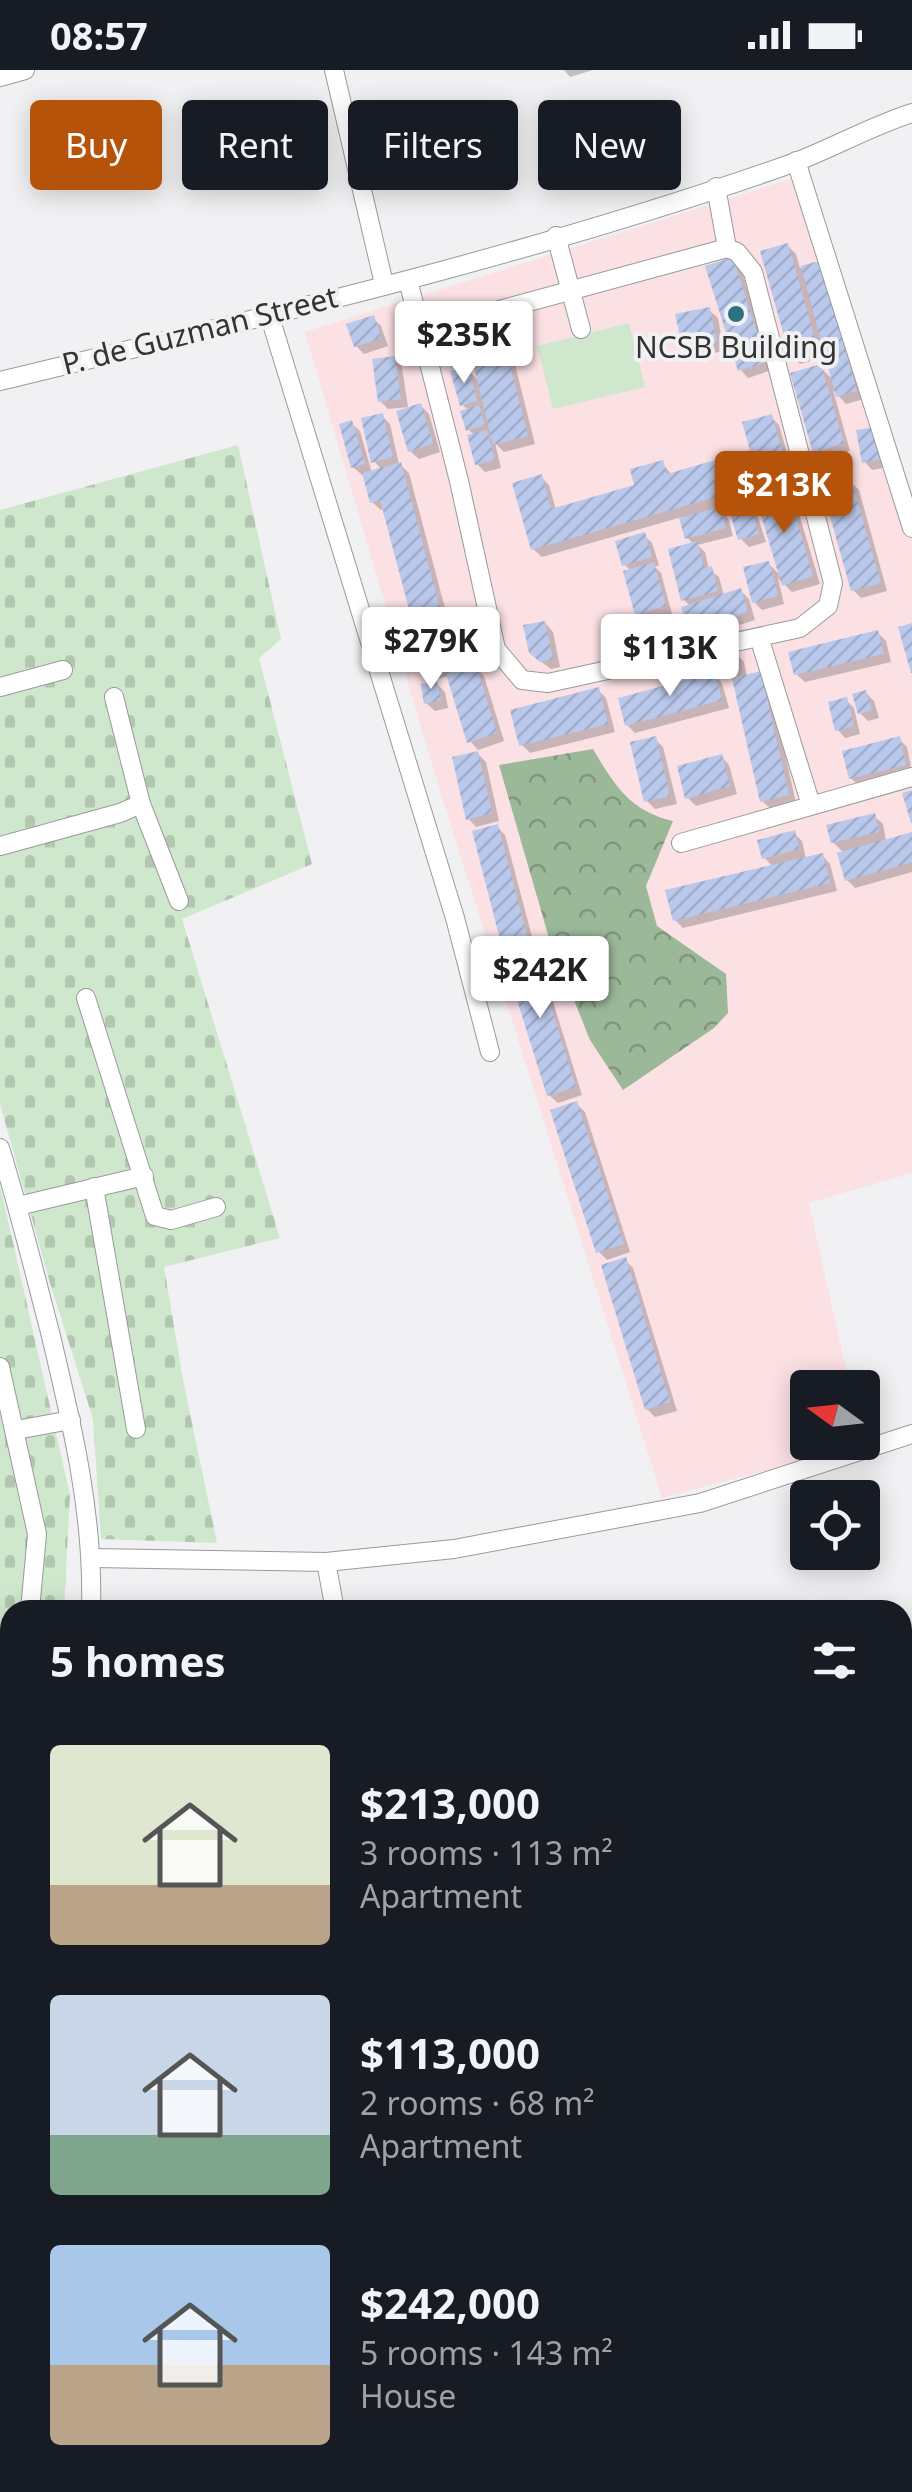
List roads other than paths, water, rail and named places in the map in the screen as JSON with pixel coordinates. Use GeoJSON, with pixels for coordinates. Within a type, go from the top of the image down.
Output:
{"type":"FeatureCollection","features":[{"type":"Feature","properties":{"kind":"street"},"geometry":{"type":"LineString","coordinates":[[0,76],[25,70]]}},
{"type":"Feature","properties":{"kind":"street"},"geometry":{"type":"LineString","coordinates":[[334,70],[384,284]]}},
{"type":"Feature","properties":{"kind":"street","name":"P. de Guzman Street"},"geometry":{"type":"LineString","coordinates":[[0,381],[408,280],[796,162],[912,112]]}},
{"type":"Feature","properties":{"kind":"street"},"geometry":{"type":"LineString","coordinates":[[796,162],[912,528]]}},
{"type":"Feature","properties":{"kind":"street"},"geometry":{"type":"LineString","coordinates":[[716,187],[727,248]]}},
{"type":"Feature","properties":{"kind":"street"},"geometry":{"type":"LineString","coordinates":[[556,236],[580,329]]}},
{"type":"Feature","properties":{"kind":"street"},"geometry":{"type":"LineString","coordinates":[[408,280],[496,649],[522,680],[548,683],[759,638],[800,628],[828,606],[833,583],[753,272],[737,252],[727,248],[422,331]]}},
{"type":"Feature","properties":{"kind":"street"},"geometry":{"type":"LineString","coordinates":[[269,314],[454,918],[490,1052]]}},
{"type":"Feature","properties":{"kind":"street"},"geometry":{"type":"LineString","coordinates":[[759,638],[811,805]]}},
{"type":"Feature","properties":{"kind":"street"},"geometry":{"type":"LineString","coordinates":[[0,687],[64,670]]}},
{"type":"Feature","properties":{"kind":"street"},"geometry":{"type":"LineString","coordinates":[[114,697],[141,804],[179,901]]}},
{"type":"Feature","properties":{"kind":"street"},"geometry":{"type":"LineString","coordinates":[[681,843],[912,776]]}},
{"type":"Feature","properties":{"kind":"street"},"geometry":{"type":"LineString","coordinates":[[0,846],[141,804]]}},
{"type":"Feature","properties":{"kind":"street"},"geometry":{"type":"LineString","coordinates":[[86,998],[155,1216],[171,1220],[216,1206]]}},
{"type":"Feature","properties":{"kind":"street"},"geometry":{"type":"LineString","coordinates":[[0,1148],[72,1420],[93,1558],[92,1600]]}},
{"type":"Feature","properties":{"kind":"street"},"geometry":{"type":"LineString","coordinates":[[18,1206],[144,1176]]}},
{"type":"Feature","properties":{"kind":"street"},"geometry":{"type":"LineString","coordinates":[[94,1187],[136,1429]]}},
{"type":"Feature","properties":{"kind":"street"},"geometry":{"type":"LineString","coordinates":[[0,1367],[38,1534],[31,1600]]}},
{"type":"Feature","properties":{"kind":"street"},"geometry":{"type":"LineString","coordinates":[[16,1430],[72,1420]]}},
{"type":"Feature","properties":{"kind":"street"},"geometry":{"type":"LineString","coordinates":[[93,1558],[326,1562],[454,1549],[700,1503],[912,1434]]}},
{"type":"Feature","properties":{"kind":"street"},"geometry":{"type":"LineString","coordinates":[[326,1562],[333,1600]]}},
{"type":"Feature","properties":{"kind":"place","name":"NCSB Building"},"geometry":{"type":"Point","coordinates":[736,314]}}]}
